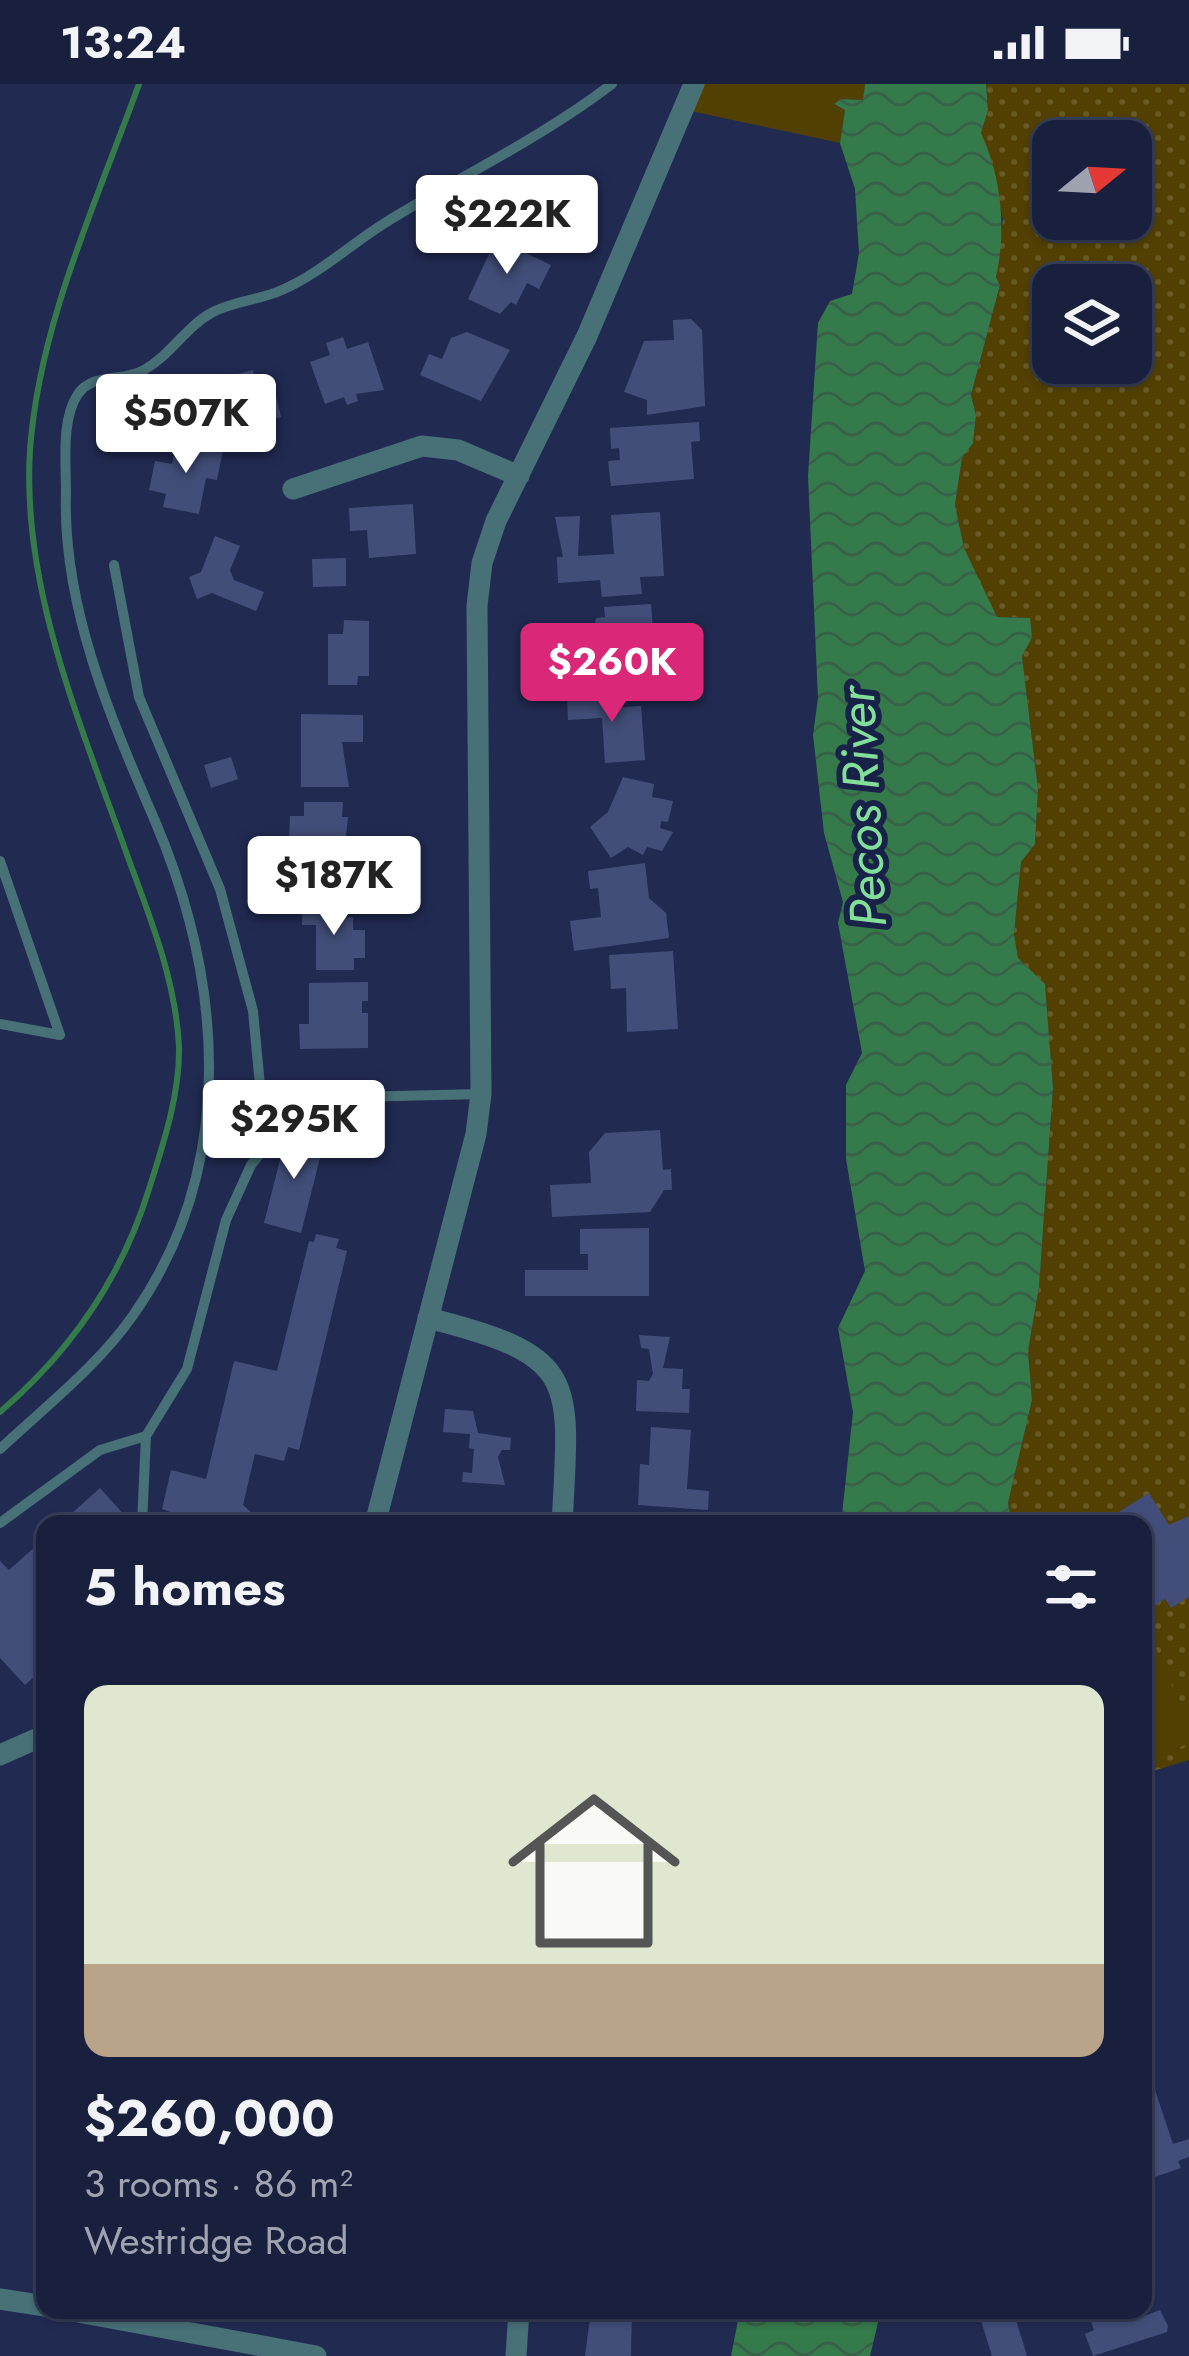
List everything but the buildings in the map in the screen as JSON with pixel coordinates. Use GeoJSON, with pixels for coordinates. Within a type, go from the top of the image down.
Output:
{"type":"FeatureCollection","features":[{"type":"Feature","properties":{"kind":"street"},"geometry":{"type":"LineString","coordinates":[[377,1515],[476,1134],[481,1094],[477,606],[482,562],[659,175],[694,84]]}},
{"type":"Feature","properties":{"kind":"street"},"geometry":{"type":"LineString","coordinates":[[293,489],[422,446],[458,450],[519,476]]}},
{"type":"Feature","properties":{"kind":"street"},"geometry":{"type":"LineString","coordinates":[[428,1318],[509,1339],[532,1352],[548,1371],[565,1410],[562,1515]]}},
{"type":"Feature","properties":{"kind":"street"},"geometry":{"type":"LineString","coordinates":[[0,1755],[36,1740]]}},
{"type":"Feature","properties":{"kind":"street"},"geometry":{"type":"LineString","coordinates":[[0,2299],[36,2305]]}},
{"type":"Feature","properties":{"kind":"street"},"geometry":{"type":"LineString","coordinates":[[117,2319],[316,2356]]}},
{"type":"Feature","properties":{"kind":"street"},"geometry":{"type":"LineString","coordinates":[[515,2356],[518,2319]]}},
{"type":"Feature","properties":{"kind":"lane"},"geometry":{"type":"LineString","coordinates":[[0,1449],[94,1360],[157,1278],[180,1224],[212,1109],[201,960],[102,684],[71,571],[66,478],[68,428],[77,395],[92,382],[141,373],[208,314],[309,276],[383,224],[523,146],[612,84]]}},
{"type":"Feature","properties":{"kind":"lane"},"geometry":{"type":"LineString","coordinates":[[114,565],[139,697],[220,889],[253,1011],[261,1096],[266,1114],[280,1129]]}},
{"type":"Feature","properties":{"kind":"lane"},"geometry":{"type":"LineString","coordinates":[[0,861],[60,1035],[0,1024]]}},
{"type":"Feature","properties":{"kind":"lane"},"geometry":{"type":"LineString","coordinates":[[142,1515],[146,1436],[187,1370],[234,1196],[280,1129],[352,1097],[481,1094]]}},
{"type":"Feature","properties":{"kind":"lane"},"geometry":{"type":"LineString","coordinates":[[0,1523],[100,1450],[146,1436]]}},
{"type":"Feature","properties":{"kind":"shaded area"},"geometry":{"type":"Polygon","coordinates":[[[694,84],[865,84],[864,100],[841,99],[835,105],[845,110],[840,143],[686,110],[694,84]]]}},
{"type":"Feature","properties":{"kind":"shaded area"},"geometry":{"type":"Polygon","coordinates":[[[986,84],[1189,84],[1189,1760],[1152,1771],[1152,1515],[1010,1515],[1008,1503],[1032,1400],[1028,1351],[1039,1287],[1053,1088],[1045,985],[1018,958],[1014,934],[1021,862],[1035,843],[1038,789],[1022,656],[1032,638],[1029,618],[996,617],[964,548],[955,505],[962,458],[973,443],[976,415],[971,395],[1000,285],[996,277],[1003,219],[981,133],[988,109],[986,84]]]}},
{"type":"Feature","properties":{"kind":"shaded area"},"geometry":{"type":"Polygon","coordinates":[[[1156,1648],[1189,1726],[1189,1743],[1152,1759],[1152,1650],[1156,1648]]]}},
{"type":"Feature","properties":{"kind":"water","name":"Pecos River"},"geometry":{"type":"Polygon","coordinates":[[[865,84],[986,84],[988,110],[981,133],[1000,203],[996,277],[1000,285],[971,395],[976,415],[973,443],[962,458],[955,505],[964,548],[997,617],[1030,618],[1032,638],[1022,656],[1038,789],[1035,844],[1021,862],[1014,934],[1018,958],[1045,984],[1053,1088],[1039,1287],[1028,1351],[1032,1400],[1008,1503],[1010,1515],[842,1515],[853,1412],[838,1328],[865,1271],[846,1159],[846,1085],[862,1053],[838,923],[843,902],[824,833],[813,735],[818,698],[808,476],[818,323],[830,301],[852,294],[859,253],[855,189],[840,143],[845,110],[834,104],[841,99],[863,100],[865,84]]]}},
{"type":"Feature","properties":{"kind":"water"},"geometry":{"type":"Polygon","coordinates":[[[738,2319],[879,2319],[870,2356],[731,2356],[738,2319]]]}},
{"type":"Feature","properties":{"kind":"waterway"},"geometry":{"type":"LineString","coordinates":[[0,1412],[71,1338],[124,1253],[149,1189],[177,1083],[177,1023],[168,976],[59,660],[35,556],[30,503],[30,450],[45,356],[72,264],[139,84]]}}]}
